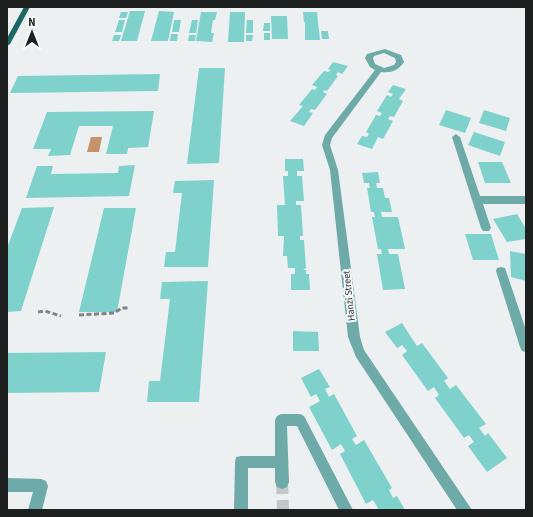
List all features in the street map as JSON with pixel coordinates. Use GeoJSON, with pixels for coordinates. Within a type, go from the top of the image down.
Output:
{"type":"FeatureCollection","features":[{"type":"Feature","properties":{"kind":"main road"},"geometry":{"type":"LineString","coordinates":[[7,44],[27,7]]}},
{"type":"Feature","properties":{"kind":"lane","name":"Hanzi Street"},"geometry":{"type":"LineString","coordinates":[[378,68],[328,137],[326,145],[334,170],[354,337],[360,353],[465,510]]}},
{"type":"Feature","properties":{"kind":"lane"},"geometry":{"type":"LineString","coordinates":[[456,137],[486,228]]}},
{"type":"Feature","properties":{"kind":"lane"},"geometry":{"type":"LineString","coordinates":[[477,200],[526,200]]}},
{"type":"Feature","properties":{"kind":"lane"},"geometry":{"type":"LineString","coordinates":[[501,271],[525,343]]}},
{"type":"Feature","properties":{"kind":"lane"},"geometry":{"type":"LineString","coordinates":[[282,482],[281,420],[300,420],[346,510]]}},
{"type":"Feature","properties":{"kind":"lane"},"geometry":{"type":"LineString","coordinates":[[241,510],[242,462],[282,462]]}},
{"type":"Feature","properties":{"kind":"lane"},"geometry":{"type":"LineString","coordinates":[[7,485],[41,486],[35,510]]}},
{"type":"Feature","properties":{"kind":"path"},"geometry":{"type":"LineString","coordinates":[[79,316],[114,314],[122,308],[129,308]]}},
{"type":"Feature","properties":{"kind":"path"},"geometry":{"type":"LineString","coordinates":[[38,312],[45,311],[61,316]]}},
{"type":"Feature","properties":{"kind":"shaded area"},"geometry":{"type":"Polygon","coordinates":[[[91,137],[102,137],[99,152],[87,152],[91,137]]]}},
{"type":"Feature","properties":{"kind":"building"},"geometry":{"type":"Polygon","coordinates":[[[130,11],[145,11],[137,41],[121,41],[130,11]]]}},
{"type":"Feature","properties":{"kind":"building"},"geometry":{"type":"Polygon","coordinates":[[[159,11],[174,12],[168,41],[151,41],[159,11]]]}},
{"type":"Feature","properties":{"kind":"building"},"geometry":{"type":"Polygon","coordinates":[[[121,12],[128,12],[126,18],[119,18],[121,12]]]}},
{"type":"Feature","properties":{"kind":"building"},"geometry":{"type":"Polygon","coordinates":[[[201,12],[217,12],[215,20],[213,20],[211,33],[214,33],[212,42],[196,41],[201,12]]]}},
{"type":"Feature","properties":{"kind":"building"},"geometry":{"type":"Polygon","coordinates":[[[230,12],[245,12],[244,42],[228,42],[230,12]]]}},
{"type":"Feature","properties":{"kind":"building"},"geometry":{"type":"Polygon","coordinates":[[[303,12],[317,12],[320,40],[305,40],[305,22],[303,12]]]}},
{"type":"Feature","properties":{"kind":"building"},"geometry":{"type":"Polygon","coordinates":[[[271,16],[287,16],[288,39],[272,39],[271,16]]]}},
{"type":"Feature","properties":{"kind":"building"},"geometry":{"type":"Polygon","coordinates":[[[119,20],[125,20],[122,32],[115,32],[119,20]]]}},
{"type":"Feature","properties":{"kind":"building"},"geometry":{"type":"Polygon","coordinates":[[[174,20],[181,20],[179,32],[172,32],[174,20]]]}},
{"type":"Feature","properties":{"kind":"building"},"geometry":{"type":"Polygon","coordinates":[[[192,20],[198,20],[196,33],[189,33],[192,20]]]}},
{"type":"Feature","properties":{"kind":"building"},"geometry":{"type":"Polygon","coordinates":[[[247,20],[253,20],[253,33],[246,33],[247,20]]]}},
{"type":"Feature","properties":{"kind":"building"},"geometry":{"type":"Polygon","coordinates":[[[264,23],[270,23],[270,31],[263,31],[264,23]]]}},
{"type":"Feature","properties":{"kind":"building"},"geometry":{"type":"Polygon","coordinates":[[[321,31],[328,31],[329,39],[322,39],[321,31]]]}},
{"type":"Feature","properties":{"kind":"building"},"geometry":{"type":"Polygon","coordinates":[[[264,33],[270,33],[270,40],[264,40],[264,33]]]}},
{"type":"Feature","properties":{"kind":"building"},"geometry":{"type":"Polygon","coordinates":[[[171,34],[178,34],[177,41],[170,41],[171,34]]]}},
{"type":"Feature","properties":{"kind":"building"},"geometry":{"type":"Polygon","coordinates":[[[114,35],[121,35],[119,41],[112,41],[114,35]]]}},
{"type":"Feature","properties":{"kind":"building"},"geometry":{"type":"Polygon","coordinates":[[[189,35],[196,35],[195,41],[188,41],[189,35]]]}},
{"type":"Feature","properties":{"kind":"building"},"geometry":{"type":"Polygon","coordinates":[[[246,35],[253,35],[252,41],[246,41],[246,35]]]}},
{"type":"Feature","properties":{"kind":"building"},"geometry":{"type":"Polygon","coordinates":[[[333,62],[348,66],[342,74],[338,72],[336,75],[338,76],[327,91],[325,90],[323,92],[327,94],[315,110],[311,109],[309,112],[313,113],[304,126],[290,121],[303,106],[299,105],[312,89],[315,90],[317,87],[312,85],[324,71],[328,72],[331,70],[328,69],[333,62]]]}},
{"type":"Feature","properties":{"kind":"building"},"geometry":{"type":"Polygon","coordinates":[[[199,68],[225,68],[219,163],[187,164],[199,68]]]}},
{"type":"Feature","properties":{"kind":"building"},"geometry":{"type":"Polygon","coordinates":[[[160,74],[158,91],[10,93],[18,76],[160,74]]]}},
{"type":"Feature","properties":{"kind":"building"},"geometry":{"type":"Polygon","coordinates":[[[393,85],[406,89],[399,99],[403,101],[394,117],[390,116],[388,119],[393,121],[383,139],[378,137],[372,149],[357,144],[362,136],[367,137],[369,134],[366,132],[376,115],[380,116],[382,113],[377,111],[387,95],[391,97],[393,94],[388,92],[393,85]]]}},
{"type":"Feature","properties":{"kind":"building"},"geometry":{"type":"Polygon","coordinates":[[[446,110],[471,118],[465,133],[439,125],[446,110]]]}},
{"type":"Feature","properties":{"kind":"building"},"geometry":{"type":"Polygon","coordinates":[[[484,110],[510,118],[506,131],[479,123],[484,110]]]}},
{"type":"Feature","properties":{"kind":"building"},"geometry":{"type":"Polygon","coordinates":[[[154,111],[148,147],[128,148],[127,154],[106,154],[113,126],[79,126],[70,155],[48,156],[51,149],[33,149],[47,112],[154,111]]]}},
{"type":"Feature","properties":{"kind":"building"},"geometry":{"type":"Polygon","coordinates":[[[474,132],[505,142],[500,156],[468,145],[474,132]]]}},
{"type":"Feature","properties":{"kind":"building"},"geometry":{"type":"Polygon","coordinates":[[[285,159],[303,159],[304,171],[297,171],[297,176],[302,176],[304,201],[296,201],[296,205],[301,205],[303,236],[300,236],[300,240],[304,240],[306,268],[303,270],[306,270],[306,274],[309,274],[310,290],[291,290],[291,274],[295,274],[295,268],[288,268],[287,256],[283,256],[284,236],[278,236],[277,205],[285,205],[283,176],[288,176],[288,171],[285,171],[285,159]]]}},
{"type":"Feature","properties":{"kind":"building"},"geometry":{"type":"Polygon","coordinates":[[[478,162],[502,162],[511,183],[485,183],[478,162]]]}},
{"type":"Feature","properties":{"kind":"building"},"geometry":{"type":"Polygon","coordinates":[[[135,165],[129,196],[26,198],[37,166],[53,166],[51,174],[118,173],[119,166],[135,165]]]}},
{"type":"Feature","properties":{"kind":"building"},"geometry":{"type":"Polygon","coordinates":[[[378,172],[380,183],[376,183],[377,188],[383,188],[385,198],[389,198],[392,212],[381,212],[382,217],[398,217],[405,249],[388,249],[389,254],[398,254],[405,289],[383,290],[377,254],[382,254],[381,249],[378,249],[372,217],[375,217],[374,212],[371,212],[367,188],[370,188],[369,183],[364,183],[362,173],[378,172]]]}},
{"type":"Feature","properties":{"kind":"building"},"geometry":{"type":"Polygon","coordinates":[[[214,180],[208,267],[164,267],[166,252],[175,252],[182,193],[173,193],[175,181],[214,180]]]}},
{"type":"Feature","properties":{"kind":"building"},"geometry":{"type":"Polygon","coordinates":[[[54,207],[21,311],[7,312],[7,248],[22,208],[54,207]]]}},
{"type":"Feature","properties":{"kind":"building"},"geometry":{"type":"Polygon","coordinates":[[[104,208],[136,208],[117,312],[79,312],[104,208]]]}},
{"type":"Feature","properties":{"kind":"building"},"geometry":{"type":"Polygon","coordinates":[[[517,214],[526,229],[526,239],[507,242],[493,219],[517,214]]]}},
{"type":"Feature","properties":{"kind":"building"},"geometry":{"type":"Polygon","coordinates":[[[465,234],[491,234],[499,260],[473,260],[465,234]]]}},
{"type":"Feature","properties":{"kind":"building"},"geometry":{"type":"Polygon","coordinates":[[[510,251],[526,254],[526,281],[511,277],[510,251]]]}},
{"type":"Feature","properties":{"kind":"building"},"geometry":{"type":"Polygon","coordinates":[[[208,281],[199,402],[147,402],[149,381],[160,381],[170,299],[160,299],[162,282],[208,281]]]}},
{"type":"Feature","properties":{"kind":"building"},"geometry":{"type":"Polygon","coordinates":[[[402,323],[417,346],[422,343],[448,378],[444,381],[450,389],[456,385],[486,424],[479,428],[485,436],[488,433],[507,458],[487,472],[468,446],[474,442],[469,435],[464,438],[435,398],[439,395],[434,387],[428,391],[402,355],[407,351],[402,345],[397,348],[385,332],[402,323]]]}},
{"type":"Feature","properties":{"kind":"building"},"geometry":{"type":"Polygon","coordinates":[[[293,331],[318,332],[319,351],[293,351],[293,331]]]}},
{"type":"Feature","properties":{"kind":"building"},"geometry":{"type":"Polygon","coordinates":[[[106,352],[99,392],[7,393],[7,353],[106,352]]]}},
{"type":"Feature","properties":{"kind":"building"},"geometry":{"type":"Polygon","coordinates":[[[319,369],[330,387],[325,389],[329,397],[334,394],[357,436],[352,439],[356,445],[364,440],[392,488],[389,490],[393,498],[397,496],[405,510],[379,510],[373,500],[366,504],[340,454],[345,451],[341,444],[332,450],[309,407],[320,401],[316,394],[311,397],[301,378],[319,369]]]}},
{"type":"Feature","properties":{"kind":"tunnel"},"geometry":{"type":"LineString","coordinates":[[282,482],[283,510]]}}]}
